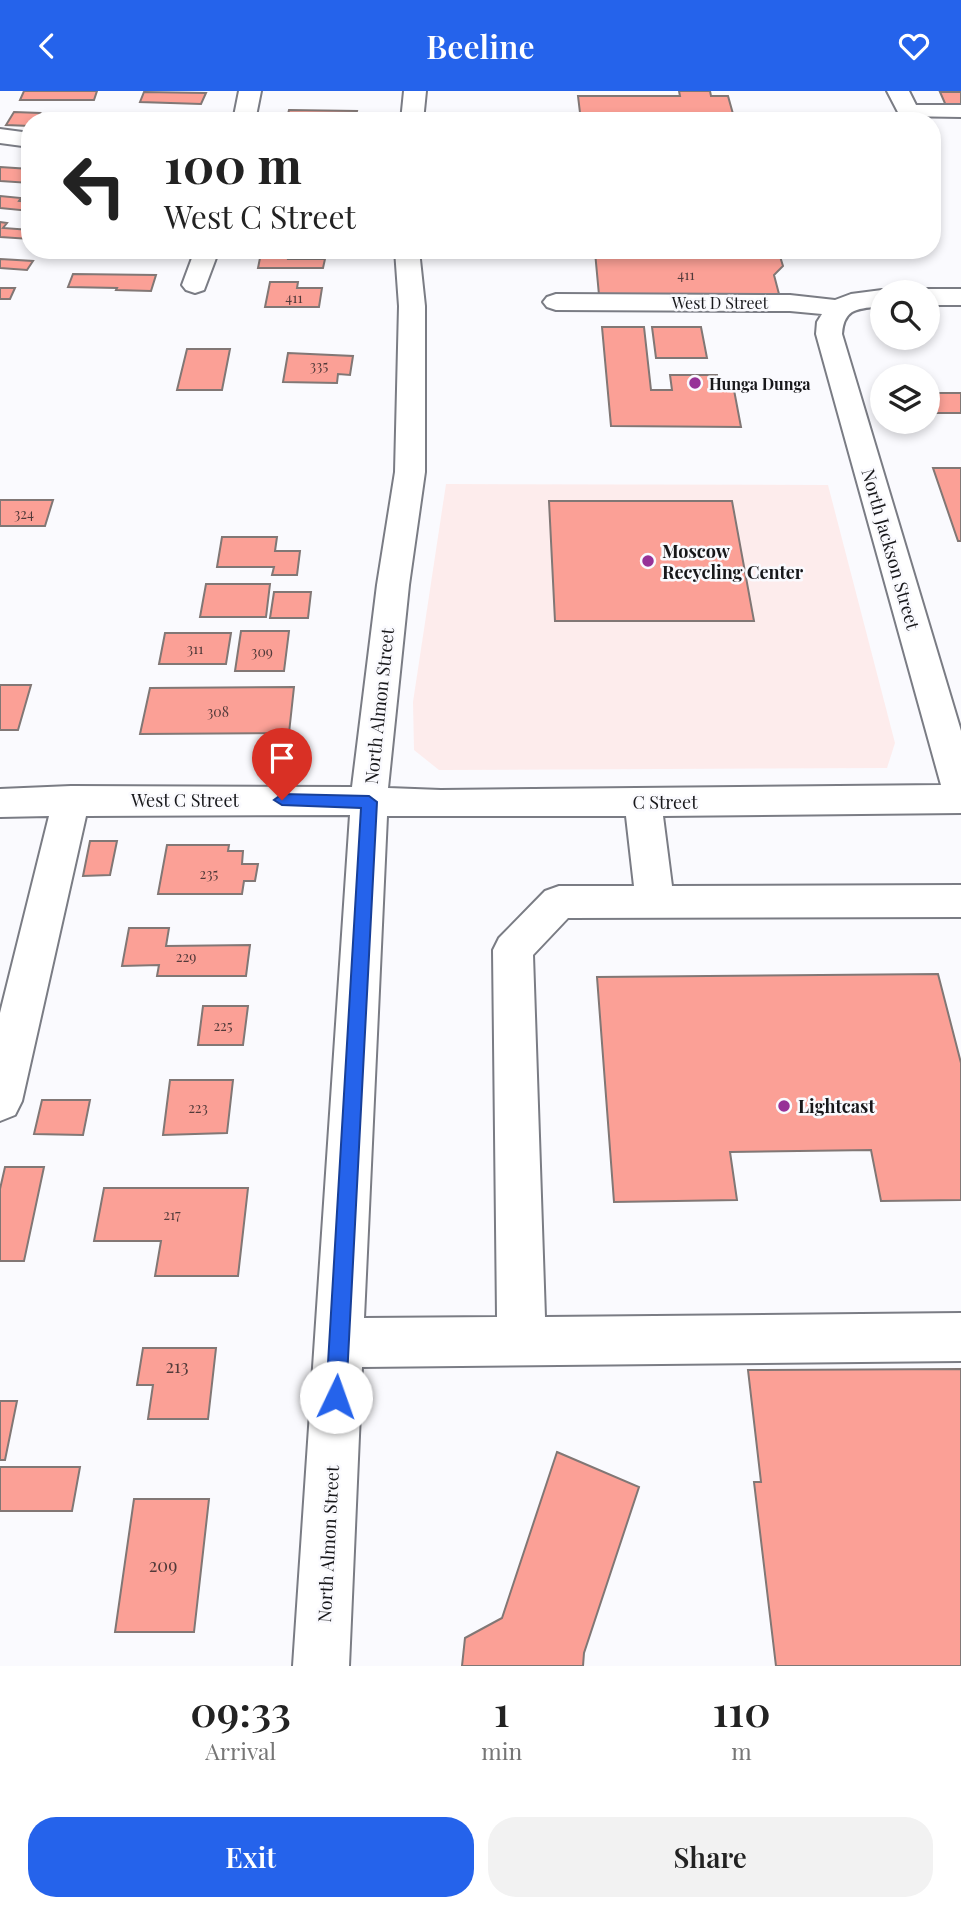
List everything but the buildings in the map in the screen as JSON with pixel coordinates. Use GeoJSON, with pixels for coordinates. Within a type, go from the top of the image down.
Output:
{"type":"FeatureCollection","features":[{"type":"Feature","properties":{"kind":"street"},"geometry":{"type":"LineString","coordinates":[[246,112],[250,91]]}},
{"type":"Feature","properties":{"kind":"street"},"geometry":{"type":"LineString","coordinates":[[413,112],[415,91]]}},
{"type":"Feature","properties":{"kind":"street"},"geometry":{"type":"LineString","coordinates":[[898,91],[908,111],[961,111]]}},
{"type":"Feature","properties":{"kind":"street"},"geometry":{"type":"LineString","coordinates":[[0,136],[21,139]]}},
{"type":"Feature","properties":{"kind":"street"},"geometry":{"type":"LineString","coordinates":[[195,285],[204,259]]}},
{"type":"Feature","properties":{"kind":"street","name":"North Almon Street"},"geometry":{"type":"LineString","coordinates":[[321,1666],[369,802],[393,585],[410,472],[412,306],[408,259]]}},
{"type":"Feature","properties":{"kind":"street"},"geometry":{"type":"LineString","coordinates":[[940,297],[961,297]]}},
{"type":"Feature","properties":{"kind":"street","name":"West D Street"},"geometry":{"type":"LineString","coordinates":[[556,302],[790,303],[839,308],[851,302],[870,300]]}},
{"type":"Feature","properties":{"kind":"street","name":"North Jackson Street"},"geometry":{"type":"LineString","coordinates":[[839,308],[830,322],[829,334],[961,792]]}},
{"type":"Feature","properties":{"kind":"street","name":"West C Street"},"geometry":{"type":"LineString","coordinates":[[0,803],[308,799],[369,802]]}},
{"type":"Feature","properties":{"kind":"street","name":"C Street"},"geometry":{"type":"LineString","coordinates":[[369,802],[961,799]]}},
{"type":"Feature","properties":{"kind":"street"},"geometry":{"type":"LineString","coordinates":[[0,1101],[71,800]]}},
{"type":"Feature","properties":{"kind":"street"},"geometry":{"type":"LineString","coordinates":[[643,802],[655,902]]}},
{"type":"Feature","properties":{"kind":"street"},"geometry":{"type":"LineString","coordinates":[[522,1342],[513,950],[559,902],[961,901]]}},
{"type":"Feature","properties":{"kind":"street"},"geometry":{"type":"LineString","coordinates":[[339,1343],[961,1337]]}},
{"type":"Feature","properties":{"kind":"shaded area"},"geometry":{"type":"Polygon","coordinates":[[[446,484],[828,485],[895,743],[887,768],[439,770],[414,750],[413,702],[446,484]]]}},
{"type":"Feature","properties":{"kind":"place","name":"Hunga Dunga"},"geometry":{"type":"Point","coordinates":[695,383]}},
{"type":"Feature","properties":{"kind":"place","name":"Moscow Recycling Center"},"geometry":{"type":"Point","coordinates":[648,561]}},
{"type":"Feature","properties":{"kind":"place","name":"Lightcast"},"geometry":{"type":"Point","coordinates":[784,1106]}},
{"type":"Feature","properties":{"kind":"route"},"geometry":{"type":"LineString","coordinates":[[282,800],[369,802],[336,1397]]}}]}
